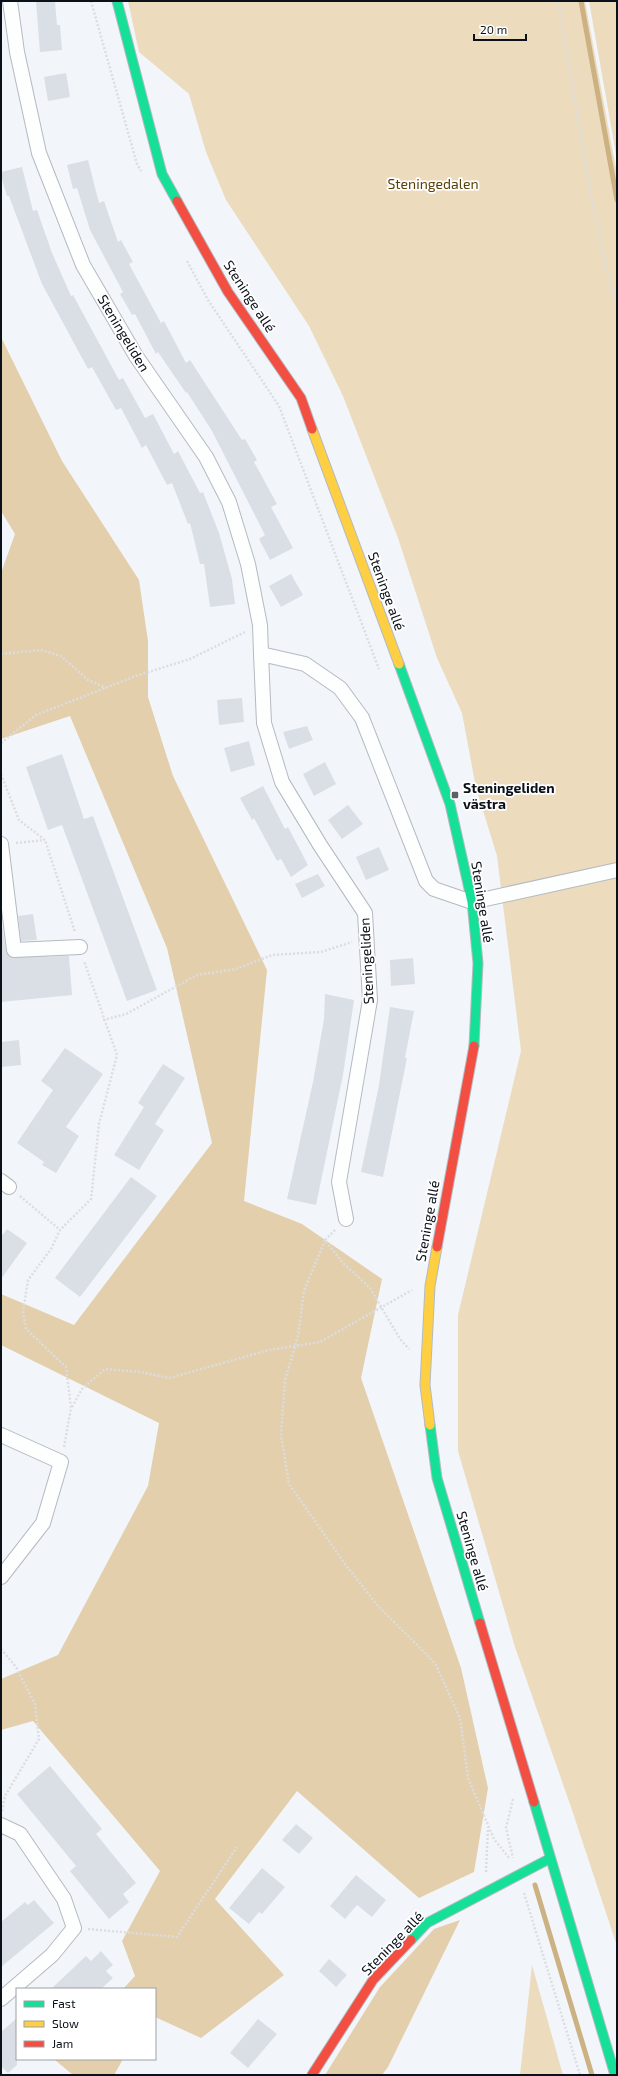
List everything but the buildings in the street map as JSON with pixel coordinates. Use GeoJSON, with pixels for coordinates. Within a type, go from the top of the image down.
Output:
{"type":"FeatureCollection","features":[{"type":"Feature","properties":{"kind":"street","name":"Steningeliden"},"geometry":{"type":"LineString","coordinates":[[10,1],[17,52],[39,154],[83,265],[136,356],[206,457],[229,502],[248,564],[260,625],[264,723],[282,782],[320,846],[365,913],[370,1000],[339,1182],[346,1219]]}},
{"type":"Feature","properties":{"kind":"street","name":"Steninge allé"},"geometry":{"type":"LineString","coordinates":[[117,1],[162,174],[228,292],[301,398],[450,804],[472,902],[478,963],[475,1038],[430,1286],[425,1385],[437,1478],[549,1859],[615,2075]]}},
{"type":"Feature","properties":{"kind":"street"},"geometry":{"type":"LineString","coordinates":[[262,654],[305,664],[340,688],[362,718],[426,880],[434,889],[472,902],[617,870]]}},
{"type":"Feature","properties":{"kind":"street"},"geometry":{"type":"LineString","coordinates":[[1,844],[14,950],[80,947]]}},
{"type":"Feature","properties":{"kind":"street"},"geometry":{"type":"LineString","coordinates":[[1,1436],[61,1462],[43,1523],[1,1577]]}},
{"type":"Feature","properties":{"kind":"street"},"geometry":{"type":"LineString","coordinates":[[1,1825],[20,1834],[64,1898],[74,1928],[52,1955],[1,1999]]}},
{"type":"Feature","properties":{"kind":"street","name":"Steninge allé"},"geometry":{"type":"LineString","coordinates":[[312,2075],[373,1980],[427,1923],[549,1859]]}},
{"type":"Feature","properties":{"kind":"path"},"geometry":{"type":"LineString","coordinates":[[91,1],[137,164],[144,177]]}},
{"type":"Feature","properties":{"kind":"path"},"geometry":{"type":"LineString","coordinates":[[558,1],[593,206],[610,285],[617,300]]}},
{"type":"Feature","properties":{"kind":"path"},"geometry":{"type":"LineString","coordinates":[[186,259],[208,300],[279,406],[381,674]]}},
{"type":"Feature","properties":{"kind":"path"},"geometry":{"type":"LineString","coordinates":[[1,743],[36,715],[190,659],[260,625]]}},
{"type":"Feature","properties":{"kind":"path"},"geometry":{"type":"LineString","coordinates":[[1,654],[41,650],[61,656],[88,680],[107,688]]}},
{"type":"Feature","properties":{"kind":"path"},"geometry":{"type":"LineString","coordinates":[[1,774],[19,820],[46,840],[103,1020],[117,1055],[99,1124],[91,1199],[60,1230],[51,1249],[28,1280],[24,1312],[26,1329],[66,1367],[71,1408],[61,1462]]}},
{"type":"Feature","properties":{"kind":"path"},"geometry":{"type":"LineString","coordinates":[[1,844],[46,840]]}},
{"type":"Feature","properties":{"kind":"path"},"geometry":{"type":"LineString","coordinates":[[103,1020],[126,1014],[197,975],[236,969],[272,954],[321,952],[367,936]]}},
{"type":"Feature","properties":{"kind":"path"},"geometry":{"type":"LineString","coordinates":[[5,1184],[60,1230]]}},
{"type":"Feature","properties":{"kind":"path"},"geometry":{"type":"LineString","coordinates":[[346,1219],[325,1240],[304,1292],[295,1346],[285,1380],[281,1435],[289,1484],[345,1564],[378,1606],[435,1663],[460,1718],[468,1778],[494,1838],[516,1866]]}},
{"type":"Feature","properties":{"kind":"path"},"geometry":{"type":"LineString","coordinates":[[325,1240],[344,1263],[370,1288],[400,1339],[410,1351],[411,1343]]}},
{"type":"Feature","properties":{"kind":"path"},"geometry":{"type":"LineString","coordinates":[[71,1408],[82,1389],[105,1370],[141,1372],[169,1378],[269,1350],[320,1342],[414,1289],[413,1296]]}},
{"type":"Feature","properties":{"kind":"path"},"geometry":{"type":"LineString","coordinates":[[1,1649],[16,1667],[35,1704],[39,1739],[5,1796],[1,1814]]}},
{"type":"Feature","properties":{"kind":"path"},"geometry":{"type":"LineString","coordinates":[[513,1798],[506,1828],[518,1876],[580,2075]]}},
{"type":"Feature","properties":{"kind":"path"},"geometry":{"type":"LineString","coordinates":[[485,1893],[488,1825]]}},
{"type":"Feature","properties":{"kind":"path"},"geometry":{"type":"LineString","coordinates":[[74,1928],[177,1937],[237,1847]]}},
{"type":"Feature","properties":{"kind":"green space","name":"Steningedalen"},"geometry":{"type":"Polygon","coordinates":[[[128,1],[585,1],[617,174],[617,1946],[571,1807],[515,1647],[458,1451],[458,1315],[521,1051],[497,856],[476,788],[462,713],[437,658],[398,538],[343,396],[309,326],[226,200],[206,152],[189,94],[139,52],[128,1]]]}},
{"type":"Feature","properties":{"kind":"green space"},"geometry":{"type":"Polygon","coordinates":[[[589,1],[617,1],[617,160],[589,1]]]}},
{"type":"Feature","properties":{"kind":"green space"},"geometry":{"type":"Polygon","coordinates":[[[532,1965],[563,2075],[520,2075],[532,1965]]]}},
{"type":"Feature","properties":{"kind":"shaded area"},"geometry":{"type":"Polygon","coordinates":[[[1,337],[62,461],[139,580],[148,641],[148,697],[173,776],[267,970],[244,1201],[302,1224],[382,1279],[361,1378],[461,1668],[488,1788],[474,1872],[419,1898],[297,1791],[215,1899],[284,1975],[201,2038],[156,2017],[156,1988],[124,1988],[135,1976],[122,1941],[160,1871],[33,1721],[1,1730],[1,1679],[58,1655],[148,1486],[159,1423],[1,1345],[1,1294],[74,1325],[212,1143],[167,948],[70,716],[1,739],[1,573],[15,534],[1,511],[1,337]]]}},
{"type":"Feature","properties":{"kind":"shaded area"},"geometry":{"type":"Polygon","coordinates":[[[460,1920],[388,2067],[382,2075],[325,2075],[380,1987],[434,1929],[460,1920]]]}},
{"type":"Feature","properties":{"kind":"shaded area"},"geometry":{"type":"Polygon","coordinates":[[[55,2060],[122,2060],[114,2075],[73,2075],[55,2060]]]}},
{"type":"Feature","properties":{"kind":"waterway"},"geometry":{"type":"LineString","coordinates":[[581,1],[617,200]]}},
{"type":"Feature","properties":{"kind":"waterway"},"geometry":{"type":"LineString","coordinates":[[535,1885],[592,2075]]}},
{"type":"Feature","properties":{"kind":"traffic: fast"},"geometry":{"type":"LineString","coordinates":[[117,1],[162,174],[177,201]]}},
{"type":"Feature","properties":{"kind":"traffic: fast"},"geometry":{"type":"LineString","coordinates":[[399,664],[450,804],[472,902],[478,963],[474,1046]]}},
{"type":"Feature","properties":{"kind":"traffic: fast"},"geometry":{"type":"LineString","coordinates":[[430,1425],[437,1478],[480,1623]]}},
{"type":"Feature","properties":{"kind":"traffic: fast"},"geometry":{"type":"LineString","coordinates":[[534,1802],[615,2075]]}},
{"type":"Feature","properties":{"kind":"traffic: fast"},"geometry":{"type":"LineString","coordinates":[[411,1940],[427,1923],[549,1859]]}},
{"type":"Feature","properties":{"kind":"traffic: slow"},"geometry":{"type":"LineString","coordinates":[[312,429],[399,664]]}},
{"type":"Feature","properties":{"kind":"traffic: slow"},"geometry":{"type":"LineString","coordinates":[[430,1425],[425,1385],[430,1286],[437,1247]]}},
{"type":"Feature","properties":{"kind":"traffic: jam"},"geometry":{"type":"LineString","coordinates":[[177,201],[228,292],[301,398],[312,429]]}},
{"type":"Feature","properties":{"kind":"traffic: jam"},"geometry":{"type":"LineString","coordinates":[[437,1247],[474,1046]]}},
{"type":"Feature","properties":{"kind":"traffic: jam"},"geometry":{"type":"LineString","coordinates":[[480,1623],[534,1802]]}},
{"type":"Feature","properties":{"kind":"traffic: jam"},"geometry":{"type":"LineString","coordinates":[[312,2075],[373,1980],[411,1940]]}},
{"type":"Feature","properties":{"kind":"place","name":"Steningeliden västra"},"geometry":{"type":"Point","coordinates":[455,795]}}]}
